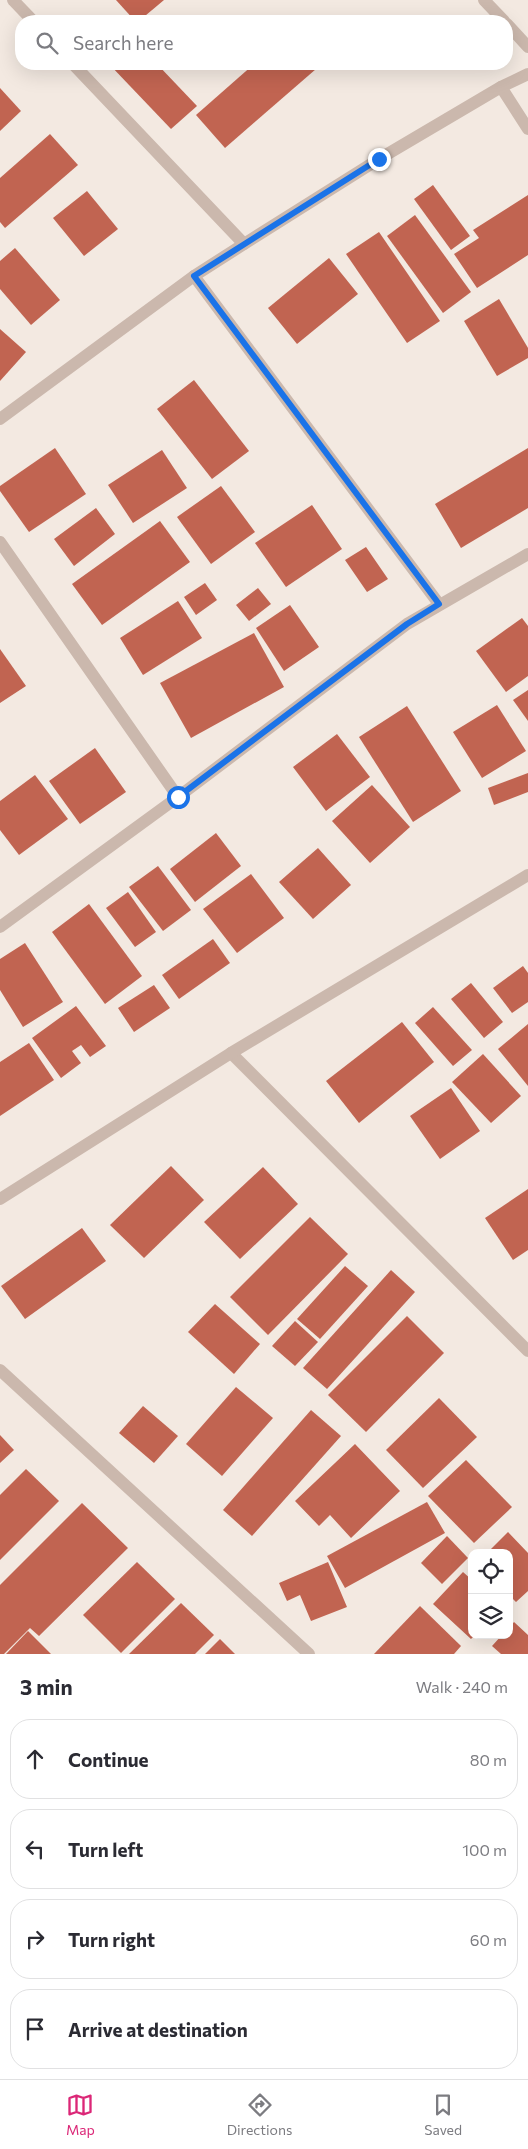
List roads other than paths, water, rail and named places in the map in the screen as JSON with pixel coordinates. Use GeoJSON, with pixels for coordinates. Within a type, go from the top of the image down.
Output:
{"type":"FeatureCollection","features":[{"type":"Feature","properties":{"kind":"street"},"geometry":{"type":"LineString","coordinates":[[13,0],[27,15]]}},
{"type":"Feature","properties":{"kind":"street"},"geometry":{"type":"LineString","coordinates":[[484,0],[498,15]]}},
{"type":"Feature","properties":{"kind":"street"},"geometry":{"type":"LineString","coordinates":[[513,31],[528,47]]}},
{"type":"Feature","properties":{"kind":"street"},"geometry":{"type":"LineString","coordinates":[[79,70],[244,244]]}},
{"type":"Feature","properties":{"kind":"street"},"geometry":{"type":"LineString","coordinates":[[0,420],[194,276],[379,159],[501,87],[528,74]]}},
{"type":"Feature","properties":{"kind":"street"},"geometry":{"type":"LineString","coordinates":[[501,87],[528,129]]}},
{"type":"Feature","properties":{"kind":"street"},"geometry":{"type":"LineString","coordinates":[[194,276],[439,604]]}},
{"type":"Feature","properties":{"kind":"street"},"geometry":{"type":"LineString","coordinates":[[0,542],[178,797]]}},
{"type":"Feature","properties":{"kind":"street"},"geometry":{"type":"LineString","coordinates":[[0,928],[178,797],[407,624],[528,554]]}},
{"type":"Feature","properties":{"kind":"street"},"geometry":{"type":"LineString","coordinates":[[0,1199],[231,1053],[528,875]]}},
{"type":"Feature","properties":{"kind":"street"},"geometry":{"type":"LineString","coordinates":[[231,1053],[528,1350]]}},
{"type":"Feature","properties":{"kind":"street"},"geometry":{"type":"LineString","coordinates":[[0,1370],[309,1654]]}}]}
